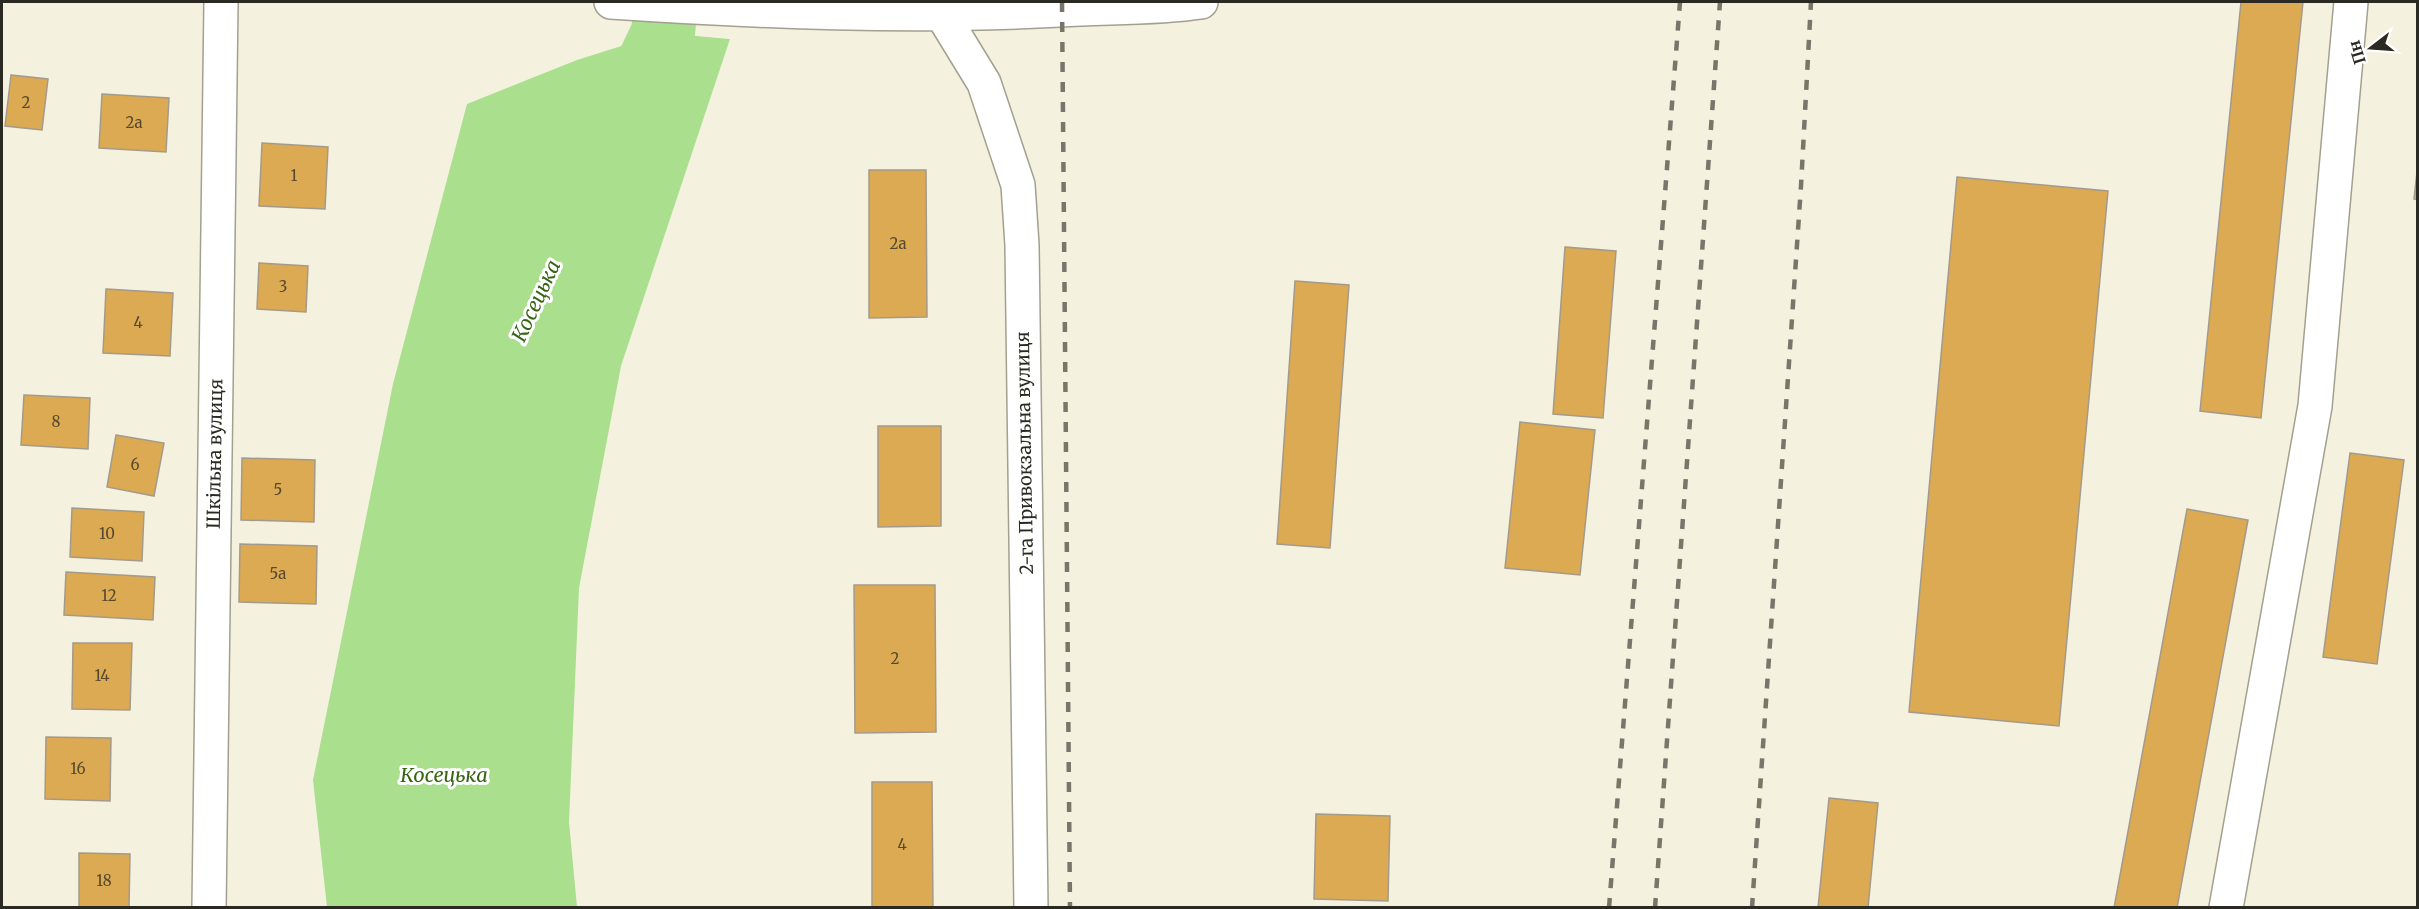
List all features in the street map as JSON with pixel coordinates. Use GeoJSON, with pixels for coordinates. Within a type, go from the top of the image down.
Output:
{"type":"FeatureCollection","features":[{"type":"Feature","properties":{"kind":"street","name":"Шкільна вулиця"},"geometry":{"type":"LineString","coordinates":[[209,908],[221,2]]}},
{"type":"Feature","properties":{"kind":"street"},"geometry":{"type":"LineString","coordinates":[[611,2],[767,13],[943,16],[1018,7],[1113,9],[1201,2]]}},
{"type":"Feature","properties":{"kind":"street"},"geometry":{"type":"LineString","coordinates":[[2226,908],[2315,406],[2351,2]]}},
{"type":"Feature","properties":{"kind":"street","name":"2-га Привокзальна вулиця"},"geometry":{"type":"LineString","coordinates":[[943,16],[984,83],[1018,185],[1022,245],[1031,908]]}},
{"type":"Feature","properties":{"kind":"water","name":"Косецька"},"geometry":{"type":"Polygon","coordinates":[[[663,33],[730,39],[621,366],[579,588],[569,822],[577,907],[327,907],[313,780],[393,384],[467,104],[577,60],[663,33]]]}},
{"type":"Feature","properties":{"kind":"pier"},"geometry":{"type":"Polygon","coordinates":[[[663,30],[730,36],[733,39],[656,32],[663,30]]]}},
{"type":"Feature","properties":{"kind":"building"},"geometry":{"type":"Polygon","coordinates":[[[2241,2],[2303,2],[2261,418],[2200,411],[2241,2]]]}},
{"type":"Feature","properties":{"kind":"building"},"geometry":{"type":"Polygon","coordinates":[[[11,75],[48,79],[42,130],[5,126],[11,75]]]}},
{"type":"Feature","properties":{"kind":"building"},"geometry":{"type":"Polygon","coordinates":[[[102,94],[169,98],[166,152],[99,148],[102,94]]]}},
{"type":"Feature","properties":{"kind":"building"},"geometry":{"type":"Polygon","coordinates":[[[262,143],[328,147],[325,209],[259,206],[262,143]]]}},
{"type":"Feature","properties":{"kind":"building"},"geometry":{"type":"Polygon","coordinates":[[[2418,163],[2418,200],[2414,199],[2418,163]]]}},
{"type":"Feature","properties":{"kind":"building"},"geometry":{"type":"Polygon","coordinates":[[[869,170],[926,170],[927,317],[869,318],[869,170]]]}},
{"type":"Feature","properties":{"kind":"building"},"geometry":{"type":"Polygon","coordinates":[[[1957,177],[2108,191],[2059,726],[1909,712],[1957,177]]]}},
{"type":"Feature","properties":{"kind":"building"},"geometry":{"type":"Polygon","coordinates":[[[1565,247],[1616,251],[1603,418],[1553,414],[1565,247]]]}},
{"type":"Feature","properties":{"kind":"building"},"geometry":{"type":"Polygon","coordinates":[[[259,263],[308,266],[306,312],[257,309],[259,263]]]}},
{"type":"Feature","properties":{"kind":"building"},"geometry":{"type":"Polygon","coordinates":[[[1295,281],[1349,285],[1330,548],[1277,544],[1295,281]]]}},
{"type":"Feature","properties":{"kind":"building"},"geometry":{"type":"Polygon","coordinates":[[[106,289],[173,293],[170,356],[103,353],[106,289]]]}},
{"type":"Feature","properties":{"kind":"building"},"geometry":{"type":"Polygon","coordinates":[[[24,395],[90,398],[88,449],[21,445],[24,395]]]}},
{"type":"Feature","properties":{"kind":"building"},"geometry":{"type":"Polygon","coordinates":[[[1520,422],[1595,430],[1580,575],[1505,568],[1520,422]]]}},
{"type":"Feature","properties":{"kind":"building"},"geometry":{"type":"Polygon","coordinates":[[[878,426],[941,426],[941,526],[878,527],[878,426]]]}},
{"type":"Feature","properties":{"kind":"building"},"geometry":{"type":"Polygon","coordinates":[[[116,435],[164,443],[154,496],[107,487],[116,435]]]}},
{"type":"Feature","properties":{"kind":"building"},"geometry":{"type":"Polygon","coordinates":[[[2350,453],[2404,460],[2377,664],[2323,657],[2350,453]]]}},
{"type":"Feature","properties":{"kind":"building"},"geometry":{"type":"Polygon","coordinates":[[[242,458],[315,460],[314,522],[241,520],[242,458]]]}},
{"type":"Feature","properties":{"kind":"building"},"geometry":{"type":"Polygon","coordinates":[[[72,508],[144,512],[142,561],[70,557],[72,508]]]}},
{"type":"Feature","properties":{"kind":"building"},"geometry":{"type":"Polygon","coordinates":[[[2187,509],[2248,520],[2177,908],[2114,908],[2187,509]]]}},
{"type":"Feature","properties":{"kind":"building"},"geometry":{"type":"Polygon","coordinates":[[[240,544],[317,546],[316,604],[239,602],[240,544]]]}},
{"type":"Feature","properties":{"kind":"building"},"geometry":{"type":"Polygon","coordinates":[[[66,572],[155,577],[153,620],[64,615],[66,572]]]}},
{"type":"Feature","properties":{"kind":"building"},"geometry":{"type":"Polygon","coordinates":[[[854,585],[935,585],[936,732],[855,733],[854,585]]]}},
{"type":"Feature","properties":{"kind":"building"},"geometry":{"type":"Polygon","coordinates":[[[73,643],[132,643],[130,710],[72,709],[73,643]]]}},
{"type":"Feature","properties":{"kind":"building"},"geometry":{"type":"Polygon","coordinates":[[[46,737],[111,738],[110,801],[45,799],[46,737]]]}},
{"type":"Feature","properties":{"kind":"building"},"geometry":{"type":"Polygon","coordinates":[[[872,782],[932,782],[933,908],[872,908],[872,782]]]}},
{"type":"Feature","properties":{"kind":"building"},"geometry":{"type":"Polygon","coordinates":[[[1829,798],[1878,803],[1868,908],[1818,908],[1829,798]]]}},
{"type":"Feature","properties":{"kind":"building"},"geometry":{"type":"Polygon","coordinates":[[[1316,814],[1390,816],[1388,901],[1314,899],[1316,814]]]}},
{"type":"Feature","properties":{"kind":"building"},"geometry":{"type":"Polygon","coordinates":[[[79,853],[130,854],[129,908],[79,908],[79,853]]]}},
{"type":"Feature","properties":{"kind":"waterway","name":"Косецька"},"geometry":{"type":"LineString","coordinates":[[625,113],[663,33],[666,2]]}},
{"type":"Feature","properties":{"kind":"railway"},"geometry":{"type":"LineString","coordinates":[[1062,2],[1070,908]]}},
{"type":"Feature","properties":{"kind":"railway"},"geometry":{"type":"LineString","coordinates":[[1609,908],[1680,2]]}},
{"type":"Feature","properties":{"kind":"railway"},"geometry":{"type":"LineString","coordinates":[[1655,908],[1720,2]]}},
{"type":"Feature","properties":{"kind":"railway"},"geometry":{"type":"LineString","coordinates":[[1752,908],[1801,186],[1811,2]]}}]}
